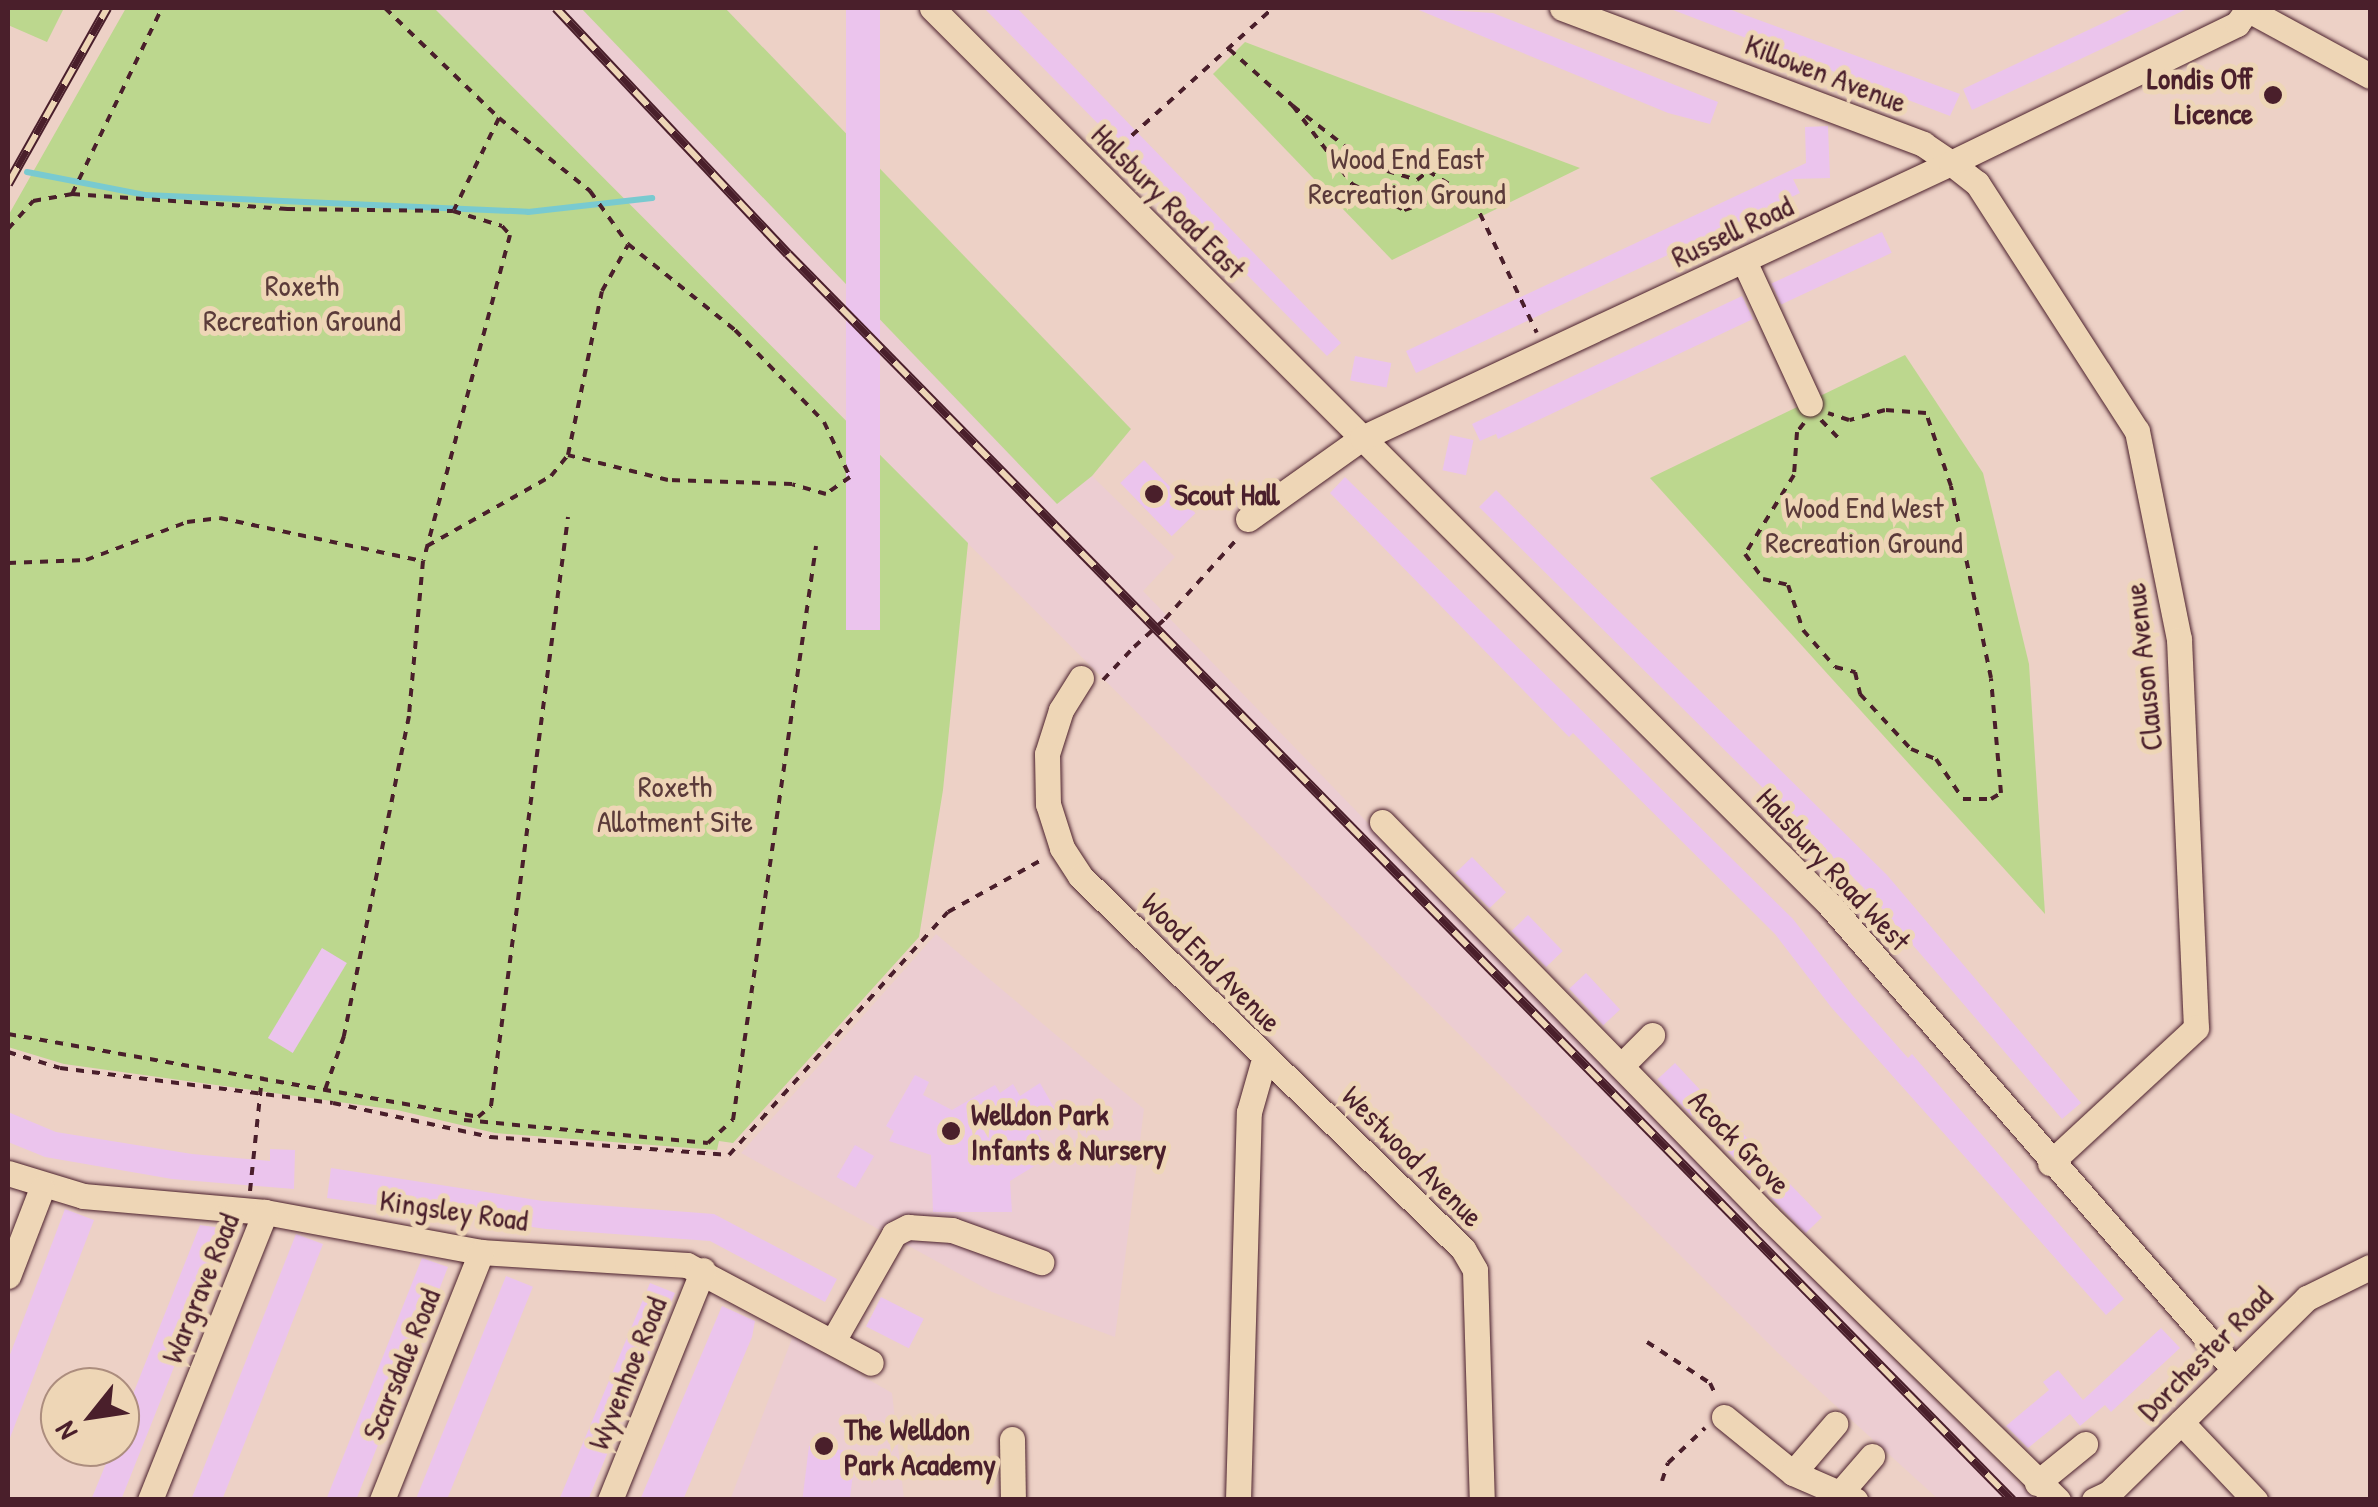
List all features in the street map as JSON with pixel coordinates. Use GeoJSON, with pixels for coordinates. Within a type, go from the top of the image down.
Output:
{"type":"FeatureCollection","features":[{"type":"Feature","properties":{"kind":"street","name":"Halsbury Road East"},"geometry":{"type":"LineString","coordinates":[[932,8],[1362,438]]}},
{"type":"Feature","properties":{"kind":"street","name":"Killowen Avenue"},"geometry":{"type":"LineString","coordinates":[[1562,8],[1922,144],[1951,163]]}},
{"type":"Feature","properties":{"kind":"street","name":"Russell Road"},"geometry":{"type":"LineString","coordinates":[[1244,524],[1362,438],[1548,355],[2237,24],[2246,8]]}},
{"type":"Feature","properties":{"kind":"street"},"geometry":{"type":"LineString","coordinates":[[2246,8],[2370,76]]}},
{"type":"Feature","properties":{"kind":"street","name":"Clauson Avenue"},"geometry":{"type":"LineString","coordinates":[[1951,163],[1977,183],[2137,430],[2179,640],[2196,1028],[2050,1164]]}},
{"type":"Feature","properties":{"kind":"street"},"geometry":{"type":"LineString","coordinates":[[1744,262],[1810,404]]}},
{"type":"Feature","properties":{"kind":"street","name":"Halsbury Road West"},"geometry":{"type":"LineString","coordinates":[[1362,438],[1828,903],[2050,1164],[2233,1368]]}},
{"type":"Feature","properties":{"kind":"street","name":"Wood End Avenue"},"geometry":{"type":"LineString","coordinates":[[1080,678],[1061,710],[1047,754],[1048,804],[1062,848],[1080,876],[1265,1056],[1249,1112],[1238,1500]]}},
{"type":"Feature","properties":{"kind":"street","name":"Acock Grove"},"geometry":{"type":"LineString","coordinates":[[1382,822],[1621,1066],[2058,1500]]}},
{"type":"Feature","properties":{"kind":"street"},"geometry":{"type":"LineString","coordinates":[[1621,1066],[1652,1035]]}},
{"type":"Feature","properties":{"kind":"street","name":"Westwood Avenue"},"geometry":{"type":"LineString","coordinates":[[1265,1056],[1463,1250],[1476,1270],[1482,1500]]}},
{"type":"Feature","properties":{"kind":"street","name":"Kingsley Road"},"geometry":{"type":"LineString","coordinates":[[8,1173],[42,1188],[257,1211],[481,1252],[704,1270],[871,1364]]}},
{"type":"Feature","properties":{"kind":"street"},"geometry":{"type":"LineString","coordinates":[[8,1276],[42,1188]]}},
{"type":"Feature","properties":{"kind":"street","name":"Wargrave Road"},"geometry":{"type":"LineString","coordinates":[[150,1500],[257,1211]]}},
{"type":"Feature","properties":{"kind":"street"},"geometry":{"type":"LineString","coordinates":[[833,1341],[894,1234],[908,1227],[952,1230],[1041,1262]]}},
{"type":"Feature","properties":{"kind":"street","name":"Scarsdale Road"},"geometry":{"type":"LineString","coordinates":[[382,1500],[481,1252]]}},
{"type":"Feature","properties":{"kind":"street","name":"Dorchester Road"},"geometry":{"type":"LineString","coordinates":[[2105,1497],[2307,1298],[2370,1267]]}},
{"type":"Feature","properties":{"kind":"street","name":"Wyvenhoe Road"},"geometry":{"type":"LineString","coordinates":[[610,1500],[704,1270]]}},
{"type":"Feature","properties":{"kind":"street"},"geometry":{"type":"LineString","coordinates":[[1724,1417],[1793,1473],[1848,1496],[1872,1456]]}},
{"type":"Feature","properties":{"kind":"street"},"geometry":{"type":"LineString","coordinates":[[2181,1422],[2255,1500]]}},
{"type":"Feature","properties":{"kind":"street"},"geometry":{"type":"LineString","coordinates":[[1793,1473],[1836,1424]]}},
{"type":"Feature","properties":{"kind":"street"},"geometry":{"type":"LineString","coordinates":[[1012,1438],[1013,1500]]}},
{"type":"Feature","properties":{"kind":"street"},"geometry":{"type":"LineString","coordinates":[[2037,1483],[2085,1444]]}},
{"type":"Feature","properties":{"kind":"path"},"geometry":{"type":"LineString","coordinates":[[72,194],[162,8]]}},
{"type":"Feature","properties":{"kind":"path"},"geometry":{"type":"LineString","coordinates":[[386,8],[499,118],[590,190],[628,244],[735,330],[824,422],[850,476],[826,494],[792,484],[668,480],[568,455]]}},
{"type":"Feature","properties":{"kind":"path"},"geometry":{"type":"LineString","coordinates":[[1094,170],[1274,8]]}},
{"type":"Feature","properties":{"kind":"path"},"geometry":{"type":"LineString","coordinates":[[1229,50],[1371,166],[1417,180],[1428,171],[1473,199],[1548,355]]}},
{"type":"Feature","properties":{"kind":"path"},"geometry":{"type":"LineString","coordinates":[[1293,106],[1352,184],[1404,210],[1460,191]]}},
{"type":"Feature","properties":{"kind":"path"},"geometry":{"type":"LineString","coordinates":[[454,211],[499,118]]}},
{"type":"Feature","properties":{"kind":"path"},"geometry":{"type":"LineString","coordinates":[[8,229],[34,201],[72,194],[287,210],[454,211],[502,226],[510,235],[423,560],[409,716],[344,1036],[325,1090]]}},
{"type":"Feature","properties":{"kind":"path"},"geometry":{"type":"LineString","coordinates":[[427,546],[551,476],[568,455],[602,291],[628,244]]}},
{"type":"Feature","properties":{"kind":"path"},"geometry":{"type":"LineString","coordinates":[[1810,404],[1850,420],[1885,410],[1926,413],[1950,486],[1992,678],[2000,794],[1991,799],[1963,798],[1936,759],[1911,748],[1860,694],[1855,672],[1835,667],[1803,630],[1788,584],[1763,579],[1745,554],[1794,476],[1796,432],[1815,411],[1842,442]]}},
{"type":"Feature","properties":{"kind":"path"},"geometry":{"type":"LineString","coordinates":[[459,1119],[478,1118],[491,1106],[568,517]]}},
{"type":"Feature","properties":{"kind":"path"},"geometry":{"type":"LineString","coordinates":[[8,564],[86,560],[187,522],[220,518],[423,560]]}},
{"type":"Feature","properties":{"kind":"path"},"geometry":{"type":"LineString","coordinates":[[1080,678],[1094,688],[1238,542],[1244,524]]}},
{"type":"Feature","properties":{"kind":"path"},"geometry":{"type":"LineString","coordinates":[[8,1034],[262,1077],[459,1119],[708,1142],[733,1120],[816,546]]}},
{"type":"Feature","properties":{"kind":"path"},"geometry":{"type":"LineString","coordinates":[[8,1052],[97,1074],[260,1094],[490,1137],[729,1154],[948,912],[1062,848]]}},
{"type":"Feature","properties":{"kind":"path"},"geometry":{"type":"LineString","coordinates":[[257,1211],[262,1077]]}},
{"type":"Feature","properties":{"kind":"path"},"geometry":{"type":"LineString","coordinates":[[1647,1342],[1710,1383],[1724,1417],[1698,1432],[1668,1463],[1662,1482]]}},
{"type":"Feature","properties":{"kind":"shaded area"},"geometry":{"type":"Polygon","coordinates":[[[432,8],[725,8],[1131,429],[1092,476],[1175,557],[1143,591],[1745,1212],[2035,1499],[1938,1499],[1778,1353],[432,8]]]}},
{"type":"Feature","properties":{"kind":"shaded area","name":"Welldon Park Infants & Nursery"},"geometry":{"type":"Polygon","coordinates":[[[936,934],[1144,1109],[1115,1337],[992,1292],[741,1153],[936,934]]]}},
{"type":"Feature","properties":{"kind":"shaded area","name":"The Welldon Park Academy"},"geometry":{"type":"Polygon","coordinates":[[[793,1336],[892,1393],[904,1499],[730,1500],[793,1336]]]}},
{"type":"Feature","properties":{"kind":"green space"},"geometry":{"type":"Polygon","coordinates":[[[8,8],[64,8],[47,42],[8,25],[8,8]]]}},
{"type":"Feature","properties":{"kind":"green space","name":"Roxeth Recreation Ground"},"geometry":{"type":"Polygon","coordinates":[[[126,8],[434,8],[968,543],[943,790],[919,937],[733,1143],[719,1141],[717,1150],[495,1133],[397,1110],[64,1064],[8,1047],[8,216],[126,8]]]}},
{"type":"Feature","properties":{"kind":"green space"},"geometry":{"type":"Polygon","coordinates":[[[581,8],[725,8],[1131,429],[1092,476],[1057,504],[581,8]]]}},
{"type":"Feature","properties":{"kind":"green space","name":"Wood End East Recreation Ground"},"geometry":{"type":"Polygon","coordinates":[[[1245,42],[1580,168],[1392,260],[1213,74],[1245,42]]]}},
{"type":"Feature","properties":{"kind":"green space","name":"Wood End West Recreation Ground"},"geometry":{"type":"Polygon","coordinates":[[[1905,355],[1983,473],[2029,664],[2045,914],[1650,478],[1905,355]]]}},
{"type":"Feature","properties":{"kind":"building"},"geometry":{"type":"Polygon","coordinates":[[[846,8],[880,8],[880,630],[846,630],[846,8]]]}},
{"type":"Feature","properties":{"kind":"building"},"geometry":{"type":"Polygon","coordinates":[[[984,8],[1017,8],[1341,343],[1327,356],[984,8]]]}},
{"type":"Feature","properties":{"kind":"building"},"geometry":{"type":"Polygon","coordinates":[[[1414,8],[1493,13],[1718,102],[1710,124],[1668,113],[1414,8]]]}},
{"type":"Feature","properties":{"kind":"building"},"geometry":{"type":"Polygon","coordinates":[[[1668,8],[1726,8],[1960,94],[1950,116],[1668,8]]]}},
{"type":"Feature","properties":{"kind":"building"},"geometry":{"type":"Polygon","coordinates":[[[2135,8],[2189,8],[1972,110],[1963,89],[2135,8]]]}},
{"type":"Feature","properties":{"kind":"building"},"geometry":{"type":"Polygon","coordinates":[[[1828,126],[1830,178],[1793,179],[1800,193],[1416,373],[1406,351],[1806,163],[1805,127],[1828,126]]]}},
{"type":"Feature","properties":{"kind":"building"},"geometry":{"type":"Polygon","coordinates":[[[1882,232],[1892,253],[1781,304],[1771,284],[1882,232]]]}},
{"type":"Feature","properties":{"kind":"building"},"geometry":{"type":"Polygon","coordinates":[[[1742,296],[1753,319],[1498,439],[1496,434],[1480,441],[1472,424],[1742,296]]]}},
{"type":"Feature","properties":{"kind":"building"},"geometry":{"type":"Polygon","coordinates":[[[1355,356],[1391,363],[1387,388],[1350,381],[1355,356]]]}},
{"type":"Feature","properties":{"kind":"building"},"geometry":{"type":"Polygon","coordinates":[[[1450,435],[1473,440],[1466,475],[1443,470],[1450,435]]]}},
{"type":"Feature","properties":{"kind":"building"},"geometry":{"type":"Polygon","coordinates":[[[1144,460],[1195,513],[1172,536],[1120,483],[1144,460]]]}},
{"type":"Feature","properties":{"kind":"building"},"geometry":{"type":"Polygon","coordinates":[[[1345,477],[1793,919],[1853,996],[1908,1058],[1912,1054],[2124,1299],[2106,1315],[1831,1007],[1775,934],[1573,733],[1569,737],[1330,493],[1345,477]]]}},
{"type":"Feature","properties":{"kind":"building"},"geometry":{"type":"Polygon","coordinates":[[[1496,490],[1887,875],[2081,1103],[2062,1119],[1864,888],[1479,507],[1496,490]]]}},
{"type":"Feature","properties":{"kind":"building"},"geometry":{"type":"Polygon","coordinates":[[[1472,857],[1506,892],[1489,908],[1455,873],[1472,857]]]}},
{"type":"Feature","properties":{"kind":"building"},"geometry":{"type":"Polygon","coordinates":[[[1528,915],[1563,951],[1546,967],[1511,931],[1528,915]]]}},
{"type":"Feature","properties":{"kind":"building"},"geometry":{"type":"Polygon","coordinates":[[[322,948],[347,963],[293,1053],[268,1038],[322,948]]]}},
{"type":"Feature","properties":{"kind":"building"},"geometry":{"type":"Polygon","coordinates":[[[1586,973],[1620,1010],[1603,1025],[1569,989],[1586,973]]]}},
{"type":"Feature","properties":{"kind":"building"},"geometry":{"type":"Polygon","coordinates":[[[1675,1063],[1709,1100],[1692,1116],[1657,1079],[1675,1063]]]}},
{"type":"Feature","properties":{"kind":"building"},"geometry":{"type":"Polygon","coordinates":[[[915,1075],[929,1082],[923,1095],[952,1110],[995,1085],[1000,1093],[1013,1084],[1020,1096],[1040,1083],[1061,1120],[1038,1133],[1051,1156],[1010,1181],[1012,1212],[933,1212],[931,1155],[889,1141],[894,1131],[886,1126],[915,1075]]]}},
{"type":"Feature","properties":{"kind":"building"},"geometry":{"type":"Polygon","coordinates":[[[8,1112],[56,1132],[192,1154],[270,1161],[270,1149],[295,1150],[294,1189],[172,1179],[45,1157],[8,1142],[8,1112]]]}},
{"type":"Feature","properties":{"kind":"building"},"geometry":{"type":"Polygon","coordinates":[[[1732,1122],[1766,1159],[1749,1174],[1715,1138],[1732,1122]]]}},
{"type":"Feature","properties":{"kind":"building"},"geometry":{"type":"Polygon","coordinates":[[[855,1145],[874,1156],[856,1188],[836,1177],[855,1145]]]}},
{"type":"Feature","properties":{"kind":"building"},"geometry":{"type":"Polygon","coordinates":[[[331,1168],[543,1201],[714,1214],[837,1279],[825,1302],[710,1241],[546,1229],[327,1198],[331,1168]]]}},
{"type":"Feature","properties":{"kind":"building"},"geometry":{"type":"Polygon","coordinates":[[[1788,1182],[1822,1217],[1805,1233],[1771,1198],[1788,1182]]]}},
{"type":"Feature","properties":{"kind":"building"},"geometry":{"type":"Polygon","coordinates":[[[65,1209],[94,1220],[8,1443],[8,1360],[65,1209]]]}},
{"type":"Feature","properties":{"kind":"building"},"geometry":{"type":"Polygon","coordinates":[[[200,1225],[229,1229],[140,1452],[140,1376],[200,1225]]]}},
{"type":"Feature","properties":{"kind":"building"},"geometry":{"type":"Polygon","coordinates":[[[296,1234],[323,1244],[259,1407],[222,1500],[191,1500],[296,1234]]]}},
{"type":"Feature","properties":{"kind":"building"},"geometry":{"type":"Polygon","coordinates":[[[422,1258],[448,1267],[368,1470],[356,1500],[326,1500],[422,1258]]]}},
{"type":"Feature","properties":{"kind":"building"},"geometry":{"type":"Polygon","coordinates":[[[506,1276],[533,1287],[447,1500],[416,1499],[506,1276]]]}},
{"type":"Feature","properties":{"kind":"building"},"geometry":{"type":"Polygon","coordinates":[[[650,1283],[675,1293],[588,1500],[559,1500],[650,1283]]]}},
{"type":"Feature","properties":{"kind":"building"},"geometry":{"type":"Polygon","coordinates":[[[881,1297],[924,1319],[909,1348],[866,1326],[881,1297]]]}},
{"type":"Feature","properties":{"kind":"building"},"geometry":{"type":"Polygon","coordinates":[[[722,1306],[755,1321],[752,1337],[683,1500],[640,1500],[722,1306]]]}},
{"type":"Feature","properties":{"kind":"building"},"geometry":{"type":"Polygon","coordinates":[[[2161,1328],[2180,1348],[2111,1412],[2105,1405],[2080,1426],[2070,1414],[2028,1448],[2006,1426],[2049,1390],[2043,1382],[2058,1370],[2083,1400],[2161,1328]]]}},
{"type":"Feature","properties":{"kind":"building"},"geometry":{"type":"Polygon","coordinates":[[[809,1446],[856,1452],[850,1500],[802,1500],[809,1446]]]}},
{"type":"Feature","properties":{"kind":"building"},"geometry":{"type":"Polygon","coordinates":[[[105,1467],[134,1467],[121,1500],[91,1500],[105,1467]]]}},
{"type":"Feature","properties":{"kind":"waterway"},"geometry":{"type":"LineString","coordinates":[[27,172],[145,195],[528,212],[652,198]]}},
{"type":"Feature","properties":{"kind":"railway"},"geometry":{"type":"LineString","coordinates":[[8,184],[107,8]]}},
{"type":"Feature","properties":{"kind":"railway"},"geometry":{"type":"LineString","coordinates":[[556,8],[788,254],[2012,1500]]}},
{"type":"Feature","properties":{"kind":"place","name":"Londis Off Licence"},"geometry":{"type":"Point","coordinates":[2273,95]}},
{"type":"Feature","properties":{"kind":"place","name":"Scout Hall"},"geometry":{"type":"Point","coordinates":[1154,494]}},
{"type":"Feature","properties":{"kind":"place","name":"Welldon Park Infants & Nursery"},"geometry":{"type":"Point","coordinates":[951,1131]}},
{"type":"Feature","properties":{"kind":"place","name":"The Welldon Park Academy"},"geometry":{"type":"Point","coordinates":[824,1446]}},
{"type":"Feature","properties":{"kind":"park label","name":"Roxeth Allotment Site"},"geometry":{"type":"Point","coordinates":[675,803]}}]}
